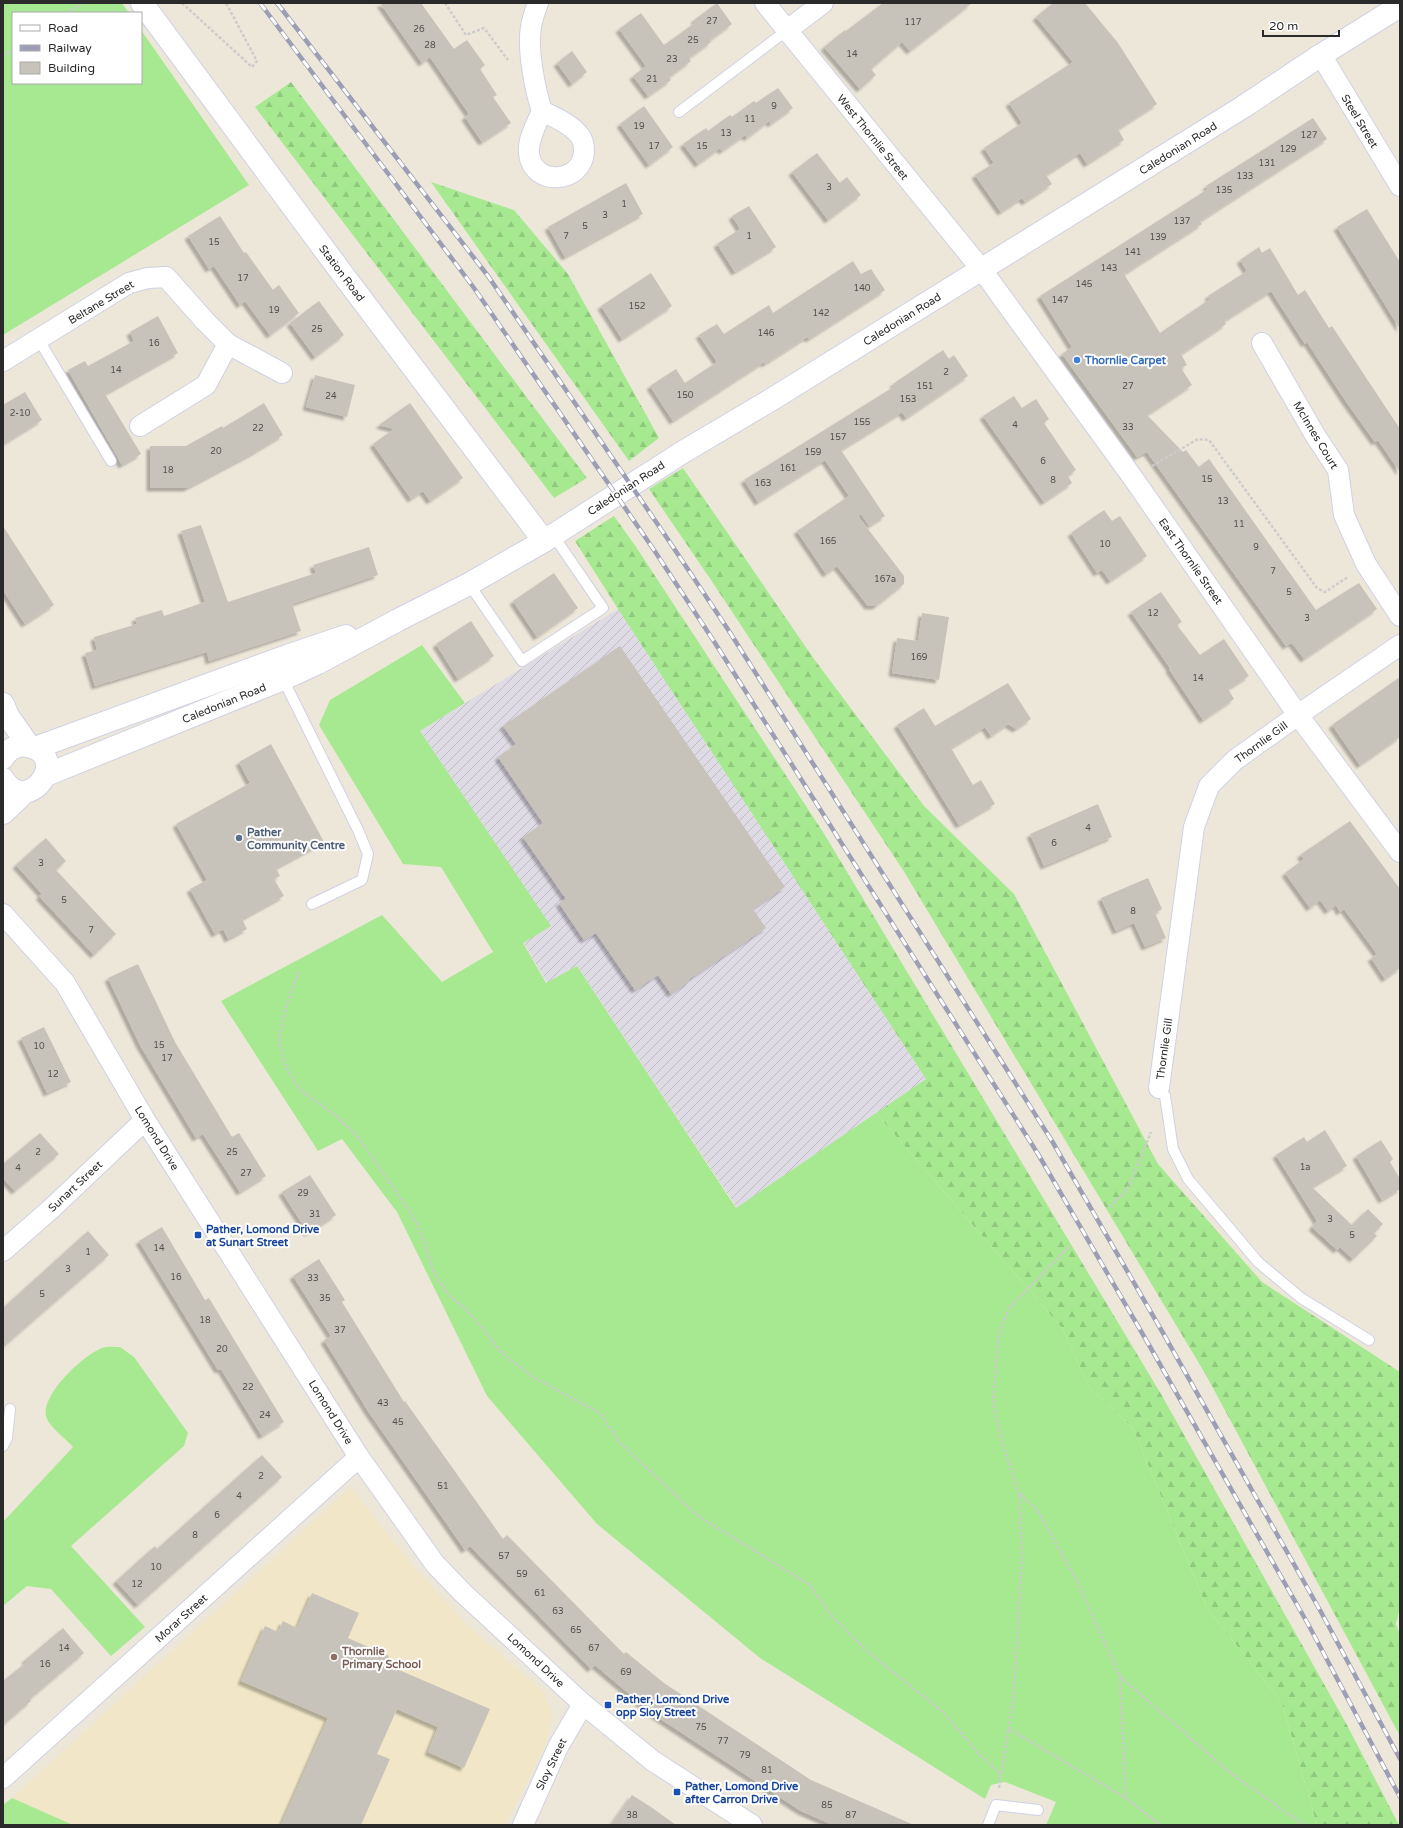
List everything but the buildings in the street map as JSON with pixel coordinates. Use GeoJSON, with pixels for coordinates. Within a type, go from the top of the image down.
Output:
{"type":"FeatureCollection","features":[{"type":"Feature","properties":{"kind":"main road","name":"Station Road"},"geometry":{"type":"LineString","coordinates":[[142,3],[341,272],[549,538]]}},
{"type":"Feature","properties":{"kind":"main road","name":"Caledonian Road"},"geometry":{"type":"LineString","coordinates":[[3,813],[24,792],[38,787],[46,775],[283,680],[469,584],[549,538],[683,452],[774,398],[1244,107],[1321,55],[1400,6]]}},
{"type":"Feature","properties":{"kind":"main road","name":"Caledonian Road"},"geometry":{"type":"LineString","coordinates":[[3,758],[9,750],[17,746],[32,747],[287,656],[398,620]]}},
{"type":"Feature","properties":{"kind":"main road"},"geometry":{"type":"LineString","coordinates":[[3,704],[8,716],[32,747],[41,752],[47,767],[46,775]]}},
{"type":"Feature","properties":{"kind":"main road"},"geometry":{"type":"LineString","coordinates":[[3,779],[7,784],[16,790],[24,792]]}},
{"type":"Feature","properties":{"kind":"street"},"geometry":{"type":"LineString","coordinates":[[538,3],[531,28],[531,58],[538,99],[542,111]]}},
{"type":"Feature","properties":{"kind":"street","name":"West Thornlie Street"},"geometry":{"type":"LineString","coordinates":[[765,3],[786,31],[982,270]]}},
{"type":"Feature","properties":{"kind":"street"},"geometry":{"type":"LineString","coordinates":[[786,31],[823,3]]}},
{"type":"Feature","properties":{"kind":"street","name":"Steel Street"},"geometry":{"type":"LineString","coordinates":[[1321,55],[1400,186]]}},
{"type":"Feature","properties":{"kind":"street","name":"East Thornlie Street"},"geometry":{"type":"LineString","coordinates":[[982,270],[1133,478],[1298,715],[1400,852]]}},
{"type":"Feature","properties":{"kind":"street","name":"Beltane Street"},"geometry":{"type":"LineString","coordinates":[[3,361],[129,283],[148,278],[166,277],[205,321],[228,344],[282,373]]}},
{"type":"Feature","properties":{"kind":"street"},"geometry":{"type":"LineString","coordinates":[[140,426],[206,385],[228,344]]}},
{"type":"Feature","properties":{"kind":"street","name":"McInnes Court"},"geometry":{"type":"LineString","coordinates":[[1262,344],[1338,470],[1344,515],[1366,564],[1400,616]]}},
{"type":"Feature","properties":{"kind":"street","name":"Thornlie Gill"},"geometry":{"type":"LineString","coordinates":[[1158,1088],[1194,827],[1209,786],[1235,760],[1400,645]]}},
{"type":"Feature","properties":{"kind":"street","name":"Lomond Drive"},"geometry":{"type":"LineString","coordinates":[[3,914],[65,983],[145,1120],[359,1457],[435,1564],[463,1593],[583,1704],[653,1761],[752,1825]]}},
{"type":"Feature","properties":{"kind":"street","name":"Sunart Street"},"geometry":{"type":"LineString","coordinates":[[3,1251],[52,1208],[145,1120]]}},
{"type":"Feature","properties":{"kind":"street","name":"Morar Street"},"geometry":{"type":"LineString","coordinates":[[3,1778],[359,1457]]}},
{"type":"Feature","properties":{"kind":"street","name":"Sloy Street"},"geometry":{"type":"LineString","coordinates":[[523,1825],[558,1747],[583,1704]]}},
{"type":"Feature","properties":{"kind":"lane"},"geometry":{"type":"LineString","coordinates":[[679,112],[786,31]]}},
{"type":"Feature","properties":{"kind":"lane"},"geometry":{"type":"LineString","coordinates":[[39,340],[111,461]]}},
{"type":"Feature","properties":{"kind":"lane"},"geometry":{"type":"LineString","coordinates":[[469,584],[522,661],[603,608],[549,538]]}},
{"type":"Feature","properties":{"kind":"lane"},"geometry":{"type":"LineString","coordinates":[[283,680],[358,830],[368,854],[362,880],[312,904]]}},
{"type":"Feature","properties":{"kind":"lane","name":"Thornlie Gill"},"geometry":{"type":"LineString","coordinates":[[1158,1088],[1165,1096],[1173,1149],[1188,1178],[1258,1262],[1301,1298],[1369,1340]]}},
{"type":"Feature","properties":{"kind":"lane"},"geometry":{"type":"LineString","coordinates":[[3,1446],[7,1438],[10,1410]]}},
{"type":"Feature","properties":{"kind":"lane"},"geometry":{"type":"LineString","coordinates":[[988,1825],[996,1804],[1038,1810]]}},
{"type":"Feature","properties":{"kind":"path"},"geometry":{"type":"LineString","coordinates":[[69,12],[82,3]]}},
{"type":"Feature","properties":{"kind":"path"},"geometry":{"type":"LineString","coordinates":[[182,3],[252,68],[257,61],[226,3]]}},
{"type":"Feature","properties":{"kind":"path"},"geometry":{"type":"LineString","coordinates":[[445,3],[466,35],[484,28],[511,65],[531,58]]}},
{"type":"Feature","properties":{"kind":"path"},"geometry":{"type":"LineString","coordinates":[[3,56],[12,51]]}},
{"type":"Feature","properties":{"kind":"path"},"geometry":{"type":"LineString","coordinates":[[1133,478],[1198,439],[1209,440],[1317,588],[1325,592],[1366,564]]}},
{"type":"Feature","properties":{"kind":"path"},"geometry":{"type":"LineString","coordinates":[[299,972],[287,1004],[279,1037],[284,1064],[299,1089],[335,1115],[358,1135],[418,1224],[434,1273],[449,1295],[474,1317],[501,1352],[506,1356],[533,1377],[600,1413],[620,1443],[697,1515],[810,1585],[830,1614],[866,1650],[944,1713],[979,1754],[1002,1774]]}},
{"type":"Feature","properties":{"kind":"path"},"geometry":{"type":"LineString","coordinates":[[1110,1207],[1127,1190],[1152,1126]]}},
{"type":"Feature","properties":{"kind":"path"},"geometry":{"type":"LineString","coordinates":[[996,1804],[1014,1696],[1022,1553],[1020,1494],[1002,1441],[993,1402],[999,1334],[1009,1308],[1069,1247]]}},
{"type":"Feature","properties":{"kind":"path"},"geometry":{"type":"LineString","coordinates":[[1020,1494],[1038,1511],[1078,1583],[1120,1676],[1126,1798]]}},
{"type":"Feature","properties":{"kind":"path"},"geometry":{"type":"LineString","coordinates":[[1120,1676],[1227,1770],[1304,1825]]}},
{"type":"Feature","properties":{"kind":"path"},"geometry":{"type":"LineString","coordinates":[[1009,1729],[1126,1798],[1160,1825]]}},
{"type":"Feature","properties":{"kind":"shaded area"},"geometry":{"type":"Polygon","coordinates":[[[618,609],[926,1079],[737,1208],[577,966],[547,983],[523,942],[550,926],[420,731],[618,609]]]}},
{"type":"Feature","properties":{"kind":"shaded area","name":"Thornlie Primary School"},"geometry":{"type":"Polygon","coordinates":[[[351,1487],[411,1563],[466,1624],[542,1690],[553,1714],[545,1747],[505,1825],[73,1825],[12,1798],[351,1487]]]}},
{"type":"Feature","properties":{"kind":"green space"},"geometry":{"type":"Polygon","coordinates":[[[3,3],[122,3],[128,12],[12,12],[12,84],[142,84],[142,31],[249,185],[3,335],[3,3]]]}},
{"type":"Feature","properties":{"kind":"green space"},"geometry":{"type":"Polygon","coordinates":[[[291,82],[587,478],[554,498],[255,107],[291,82]]]}},
{"type":"Feature","properties":{"kind":"green space"},"geometry":{"type":"Polygon","coordinates":[[[431,182],[514,210],[568,274],[659,438],[629,461],[431,182]]]}},
{"type":"Feature","properties":{"kind":"green space"},"geometry":{"type":"Polygon","coordinates":[[[683,468],[814,659],[924,806],[1014,894],[1158,1164],[1262,1282],[1400,1372],[1400,1607],[1396,1624],[1400,1635],[1400,1736],[1206,1375],[903,870],[649,489],[683,468]]]}},
{"type":"Feature","properties":{"kind":"green space"},"geometry":{"type":"Polygon","coordinates":[[[614,516],[636,547],[823,832],[1161,1394],[1347,1725],[1399,1825],[1317,1825],[1282,1703],[1207,1608],[1133,1428],[1089,1387],[1062,1328],[876,1113],[926,1079],[575,541],[614,516]]]}},
{"type":"Feature","properties":{"kind":"green space"},"geometry":{"type":"Polygon","coordinates":[[[422,645],[465,703],[420,731],[551,926],[523,943],[546,983],[577,966],[736,1208],[876,1113],[1062,1328],[1089,1387],[1133,1428],[1207,1608],[1282,1703],[1317,1825],[1046,1825],[1056,1802],[1005,1782],[991,1785],[985,1799],[760,1658],[597,1524],[487,1396],[397,1212],[342,1139],[318,1151],[221,1001],[382,915],[442,982],[493,952],[441,867],[403,864],[319,725],[330,700],[422,645]]]}},
{"type":"Feature","properties":{"kind":"green space"},"geometry":{"type":"Polygon","coordinates":[[[104,1347],[120,1347],[134,1357],[188,1433],[184,1446],[71,1546],[145,1627],[111,1656],[51,1589],[27,1586],[3,1606],[3,1522],[73,1447],[55,1430],[47,1419],[46,1410],[55,1389],[74,1368],[94,1352],[104,1347]]]}},
{"type":"Feature","properties":{"kind":"green space"},"geometry":{"type":"Polygon","coordinates":[[[12,1798],[73,1825],[3,1825],[3,1805],[12,1798]]]}},
{"type":"Feature","properties":{"kind":"railway"},"geometry":{"type":"LineString","coordinates":[[260,3],[474,288],[654,550],[715,643],[1038,1154],[1308,1624],[1400,1797]]}},
{"type":"Feature","properties":{"kind":"railway"},"geometry":{"type":"LineString","coordinates":[[277,3],[488,276],[729,631],[1052,1141],[1321,1612],[1400,1759]]}},
{"type":"Feature","properties":{"kind":"place","name":"Thornlie Carpet"},"geometry":{"type":"Point","coordinates":[1077,360]}},
{"type":"Feature","properties":{"kind":"place","name":"Pather Community Centre"},"geometry":{"type":"Point","coordinates":[239,838]}},
{"type":"Feature","properties":{"kind":"place","name":"Pather, Lomond Drive at Sunart Street"},"geometry":{"type":"Point","coordinates":[198,1235]}},
{"type":"Feature","properties":{"kind":"place","name":"Thornlie Primary School"},"geometry":{"type":"Point","coordinates":[334,1657]}},
{"type":"Feature","properties":{"kind":"place","name":"Pather, Lomond Drive opp Sloy Street"},"geometry":{"type":"Point","coordinates":[608,1705]}},
{"type":"Feature","properties":{"kind":"place","name":"Pather, Lomond Drive after Carron Drive"},"geometry":{"type":"Point","coordinates":[677,1792]}}]}
